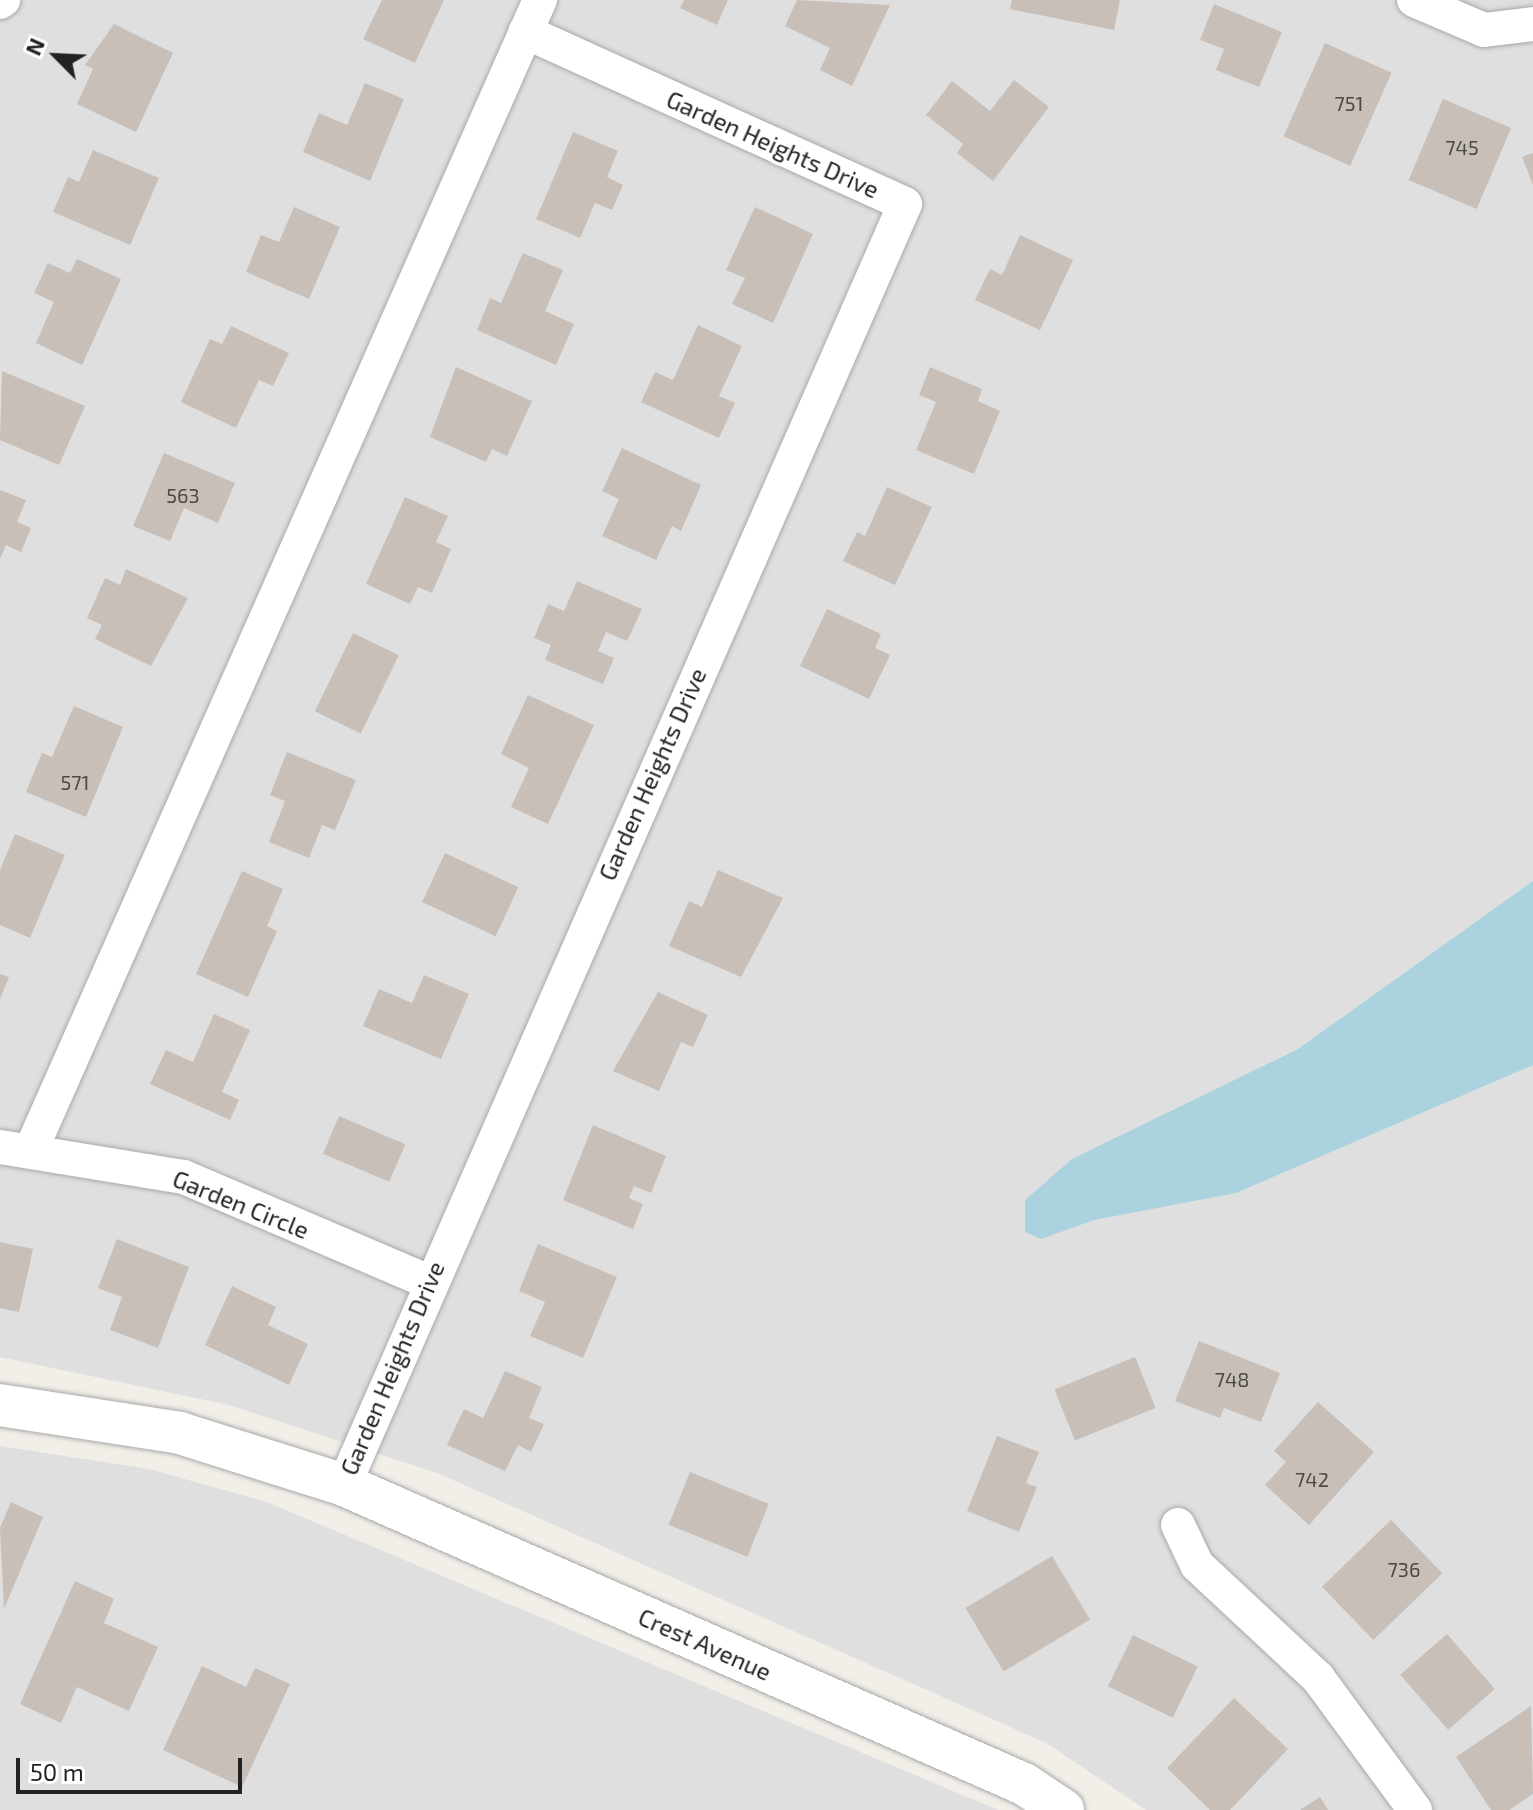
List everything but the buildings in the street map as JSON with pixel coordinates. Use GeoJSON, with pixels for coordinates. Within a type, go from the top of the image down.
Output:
{"type":"FeatureCollection","features":[{"type":"Feature","properties":{"kind":"street"},"geometry":{"type":"LineString","coordinates":[[16,1148],[540,0]]}},
{"type":"Feature","properties":{"kind":"street"},"geometry":{"type":"LineString","coordinates":[[1414,0],[1484,30],[1533,24]]}},
{"type":"Feature","properties":{"kind":"street","name":"Garden Heights Drive"},"geometry":{"type":"LineString","coordinates":[[344,1485],[427,1281],[905,204],[525,32]]}},
{"type":"Feature","properties":{"kind":"street","name":"Garden Circle"},"geometry":{"type":"LineString","coordinates":[[16,1148],[184,1177],[427,1281]]}},
{"type":"Feature","properties":{"kind":"street","name":"Crest Avenue"},"geometry":{"type":"LineString","coordinates":[[0,1405],[180,1433],[344,1485],[1013,1779],[1063,1810]]}},
{"type":"Feature","properties":{"kind":"street"},"geometry":{"type":"LineString","coordinates":[[1178,1525],[1197,1565],[1318,1678],[1415,1810]]}},
{"type":"Feature","properties":{"kind":"shaded area"},"geometry":{"type":"Polygon","coordinates":[[[0,0],[1533,0],[1533,1810],[1146,1810],[1046,1743],[437,1473],[229,1405],[0,1357],[0,0]]]}},
{"type":"Feature","properties":{"kind":"shaded area"},"geometry":{"type":"Polygon","coordinates":[[[0,1446],[149,1469],[267,1502],[998,1810],[0,1810],[0,1446]]]}},
{"type":"Feature","properties":{"kind":"water"},"geometry":{"type":"Polygon","coordinates":[[[1533,881],[1533,1065],[1236,1193],[1094,1220],[1041,1239],[1025,1232],[1025,1200],[1072,1159],[1298,1049],[1533,881]]]}}]}
